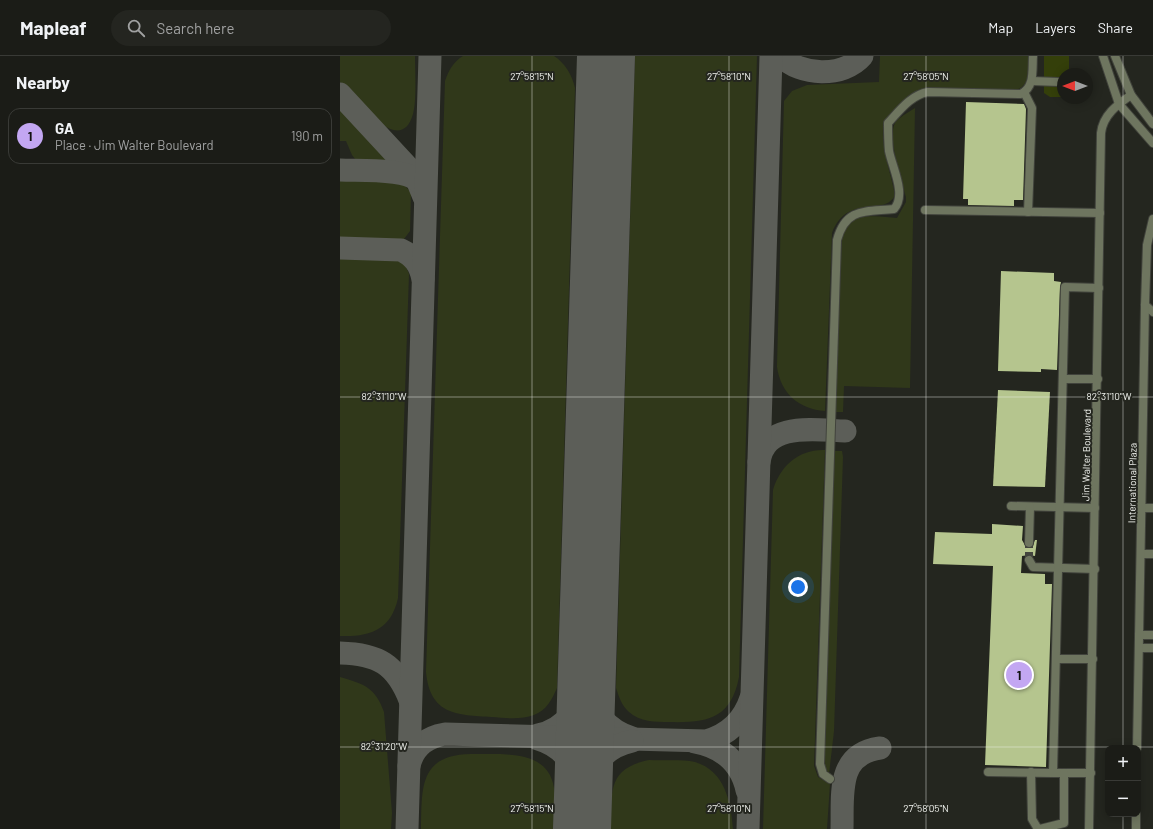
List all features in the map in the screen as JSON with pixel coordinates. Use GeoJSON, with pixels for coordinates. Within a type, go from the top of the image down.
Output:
{"type":"FeatureCollection","features":[{"type":"Feature","properties":{"kind":"street"},"geometry":{"type":"LineString","coordinates":[[830,779],[823,774],[820,764],[836,248],[840,229],[846,220],[860,212],[894,208],[898,204],[900,194],[890,153],[888,123],[904,105],[919,94],[1027,91],[1032,81],[1033,56]]}},
{"type":"Feature","properties":{"kind":"street"},"geometry":{"type":"LineString","coordinates":[[1103,56],[1109,78],[1119,104],[1153,144]]}},
{"type":"Feature","properties":{"kind":"street"},"geometry":{"type":"LineString","coordinates":[[1116,56],[1131,95],[1153,124]]}},
{"type":"Feature","properties":{"kind":"street"},"geometry":{"type":"LineString","coordinates":[[1032,81],[1057,82]]}},
{"type":"Feature","properties":{"kind":"street"},"geometry":{"type":"LineString","coordinates":[[1024,92],[1032,108],[1028,212]]}},
{"type":"Feature","properties":{"kind":"street","name":"Jim Walter Boulevard"},"geometry":{"type":"LineString","coordinates":[[1089,829],[1095,570],[1102,123],[1119,104],[1131,95]]}},
{"type":"Feature","properties":{"kind":"street"},"geometry":{"type":"LineString","coordinates":[[925,210],[1100,213]]}},
{"type":"Feature","properties":{"kind":"street","name":"International Plaza"},"geometry":{"type":"LineString","coordinates":[[1138,745],[1145,305],[1149,230],[1153,219]]}},
{"type":"Feature","properties":{"kind":"street"},"geometry":{"type":"LineString","coordinates":[[1147,254],[1153,260]]}},
{"type":"Feature","properties":{"kind":"street"},"geometry":{"type":"LineString","coordinates":[[1053,773],[1064,287],[1099,288]]}},
{"type":"Feature","properties":{"kind":"street"},"geometry":{"type":"LineString","coordinates":[[1145,305],[1153,312]]}},
{"type":"Feature","properties":{"kind":"street"},"geometry":{"type":"LineString","coordinates":[[1063,379],[1098,379]]}},
{"type":"Feature","properties":{"kind":"street"},"geometry":{"type":"LineString","coordinates":[[1011,506],[1095,508]]}},
{"type":"Feature","properties":{"kind":"street"},"geometry":{"type":"LineString","coordinates":[[1029,542],[1030,507]]}},
{"type":"Feature","properties":{"kind":"street"},"geometry":{"type":"LineString","coordinates":[[1142,508],[1153,508]]}},
{"type":"Feature","properties":{"kind":"street"},"geometry":{"type":"LineString","coordinates":[[1141,554],[1153,554]]}},
{"type":"Feature","properties":{"kind":"street"},"geometry":{"type":"LineString","coordinates":[[1029,560],[1033,567],[1095,570]]}},
{"type":"Feature","properties":{"kind":"street"},"geometry":{"type":"LineString","coordinates":[[1139,635],[1153,635]]}},
{"type":"Feature","properties":{"kind":"street"},"geometry":{"type":"LineString","coordinates":[[1139,648],[1153,648]]}},
{"type":"Feature","properties":{"kind":"street"},"geometry":{"type":"LineString","coordinates":[[1056,659],[1093,659]]}},
{"type":"Feature","properties":{"kind":"street"},"geometry":{"type":"LineString","coordinates":[[988,772],[1091,773]]}},
{"type":"Feature","properties":{"kind":"street"},"geometry":{"type":"LineString","coordinates":[[1031,772],[1032,818],[1039,829],[1066,826],[1064,773]]}},
{"type":"Feature","properties":{"kind":"street"},"geometry":{"type":"LineString","coordinates":[[1136,817],[1136,829]]}},
{"type":"Feature","properties":{"kind":"shaded area"},"geometry":{"type":"Polygon","coordinates":[[[340,56],[415,56],[414,108],[413,114],[407,126],[398,130],[388,128],[365,110],[340,82],[340,56]]]}},
{"type":"Feature","properties":{"kind":"shaded area"},"geometry":{"type":"Polygon","coordinates":[[[463,56],[554,56],[562,62],[568,70],[575,88],[557,688],[546,707],[539,713],[529,717],[508,718],[467,715],[447,710],[439,705],[433,697],[426,672],[445,81],[452,67],[463,56]]]}},
{"type":"Feature","properties":{"kind":"shaded area"},"geometry":{"type":"Polygon","coordinates":[[[635,56],[757,56],[739,677],[730,702],[723,710],[715,716],[706,719],[683,722],[658,722],[638,718],[624,707],[616,688],[635,56]]]}},
{"type":"Feature","properties":{"kind":"shaded area"},"geometry":{"type":"Polygon","coordinates":[[[880,56],[1028,56],[1028,77],[1024,85],[1015,90],[921,89],[909,95],[885,120],[883,127],[884,145],[894,190],[894,197],[889,202],[881,205],[855,209],[846,214],[838,221],[832,233],[825,411],[816,410],[799,403],[787,392],[779,377],[777,367],[784,101],[792,91],[807,85],[879,82],[880,56]]]}},
{"type":"Feature","properties":{"kind":"shaded area"},"geometry":{"type":"Polygon","coordinates":[[[1044,56],[1069,56],[1069,68],[1057,68],[1057,97],[1050,97],[1044,93],[1044,56]]]}},
{"type":"Feature","properties":{"kind":"shaded area"},"geometry":{"type":"Polygon","coordinates":[[[340,106],[390,161],[390,165],[359,164],[352,155],[346,141],[340,141],[340,106]]]}},
{"type":"Feature","properties":{"kind":"shaded area"},"geometry":{"type":"Polygon","coordinates":[[[915,108],[910,388],[844,386],[843,412],[835,412],[842,235],[850,222],[861,217],[873,216],[897,218],[906,202],[906,197],[896,160],[893,130],[897,121],[915,108]]]}},
{"type":"Feature","properties":{"kind":"shaded area"},"geometry":{"type":"Polygon","coordinates":[[[340,177],[400,181],[411,192],[410,231],[404,239],[395,244],[340,243],[340,177]]]}},
{"type":"Feature","properties":{"kind":"shaded area"},"geometry":{"type":"Polygon","coordinates":[[[340,254],[395,256],[404,262],[409,274],[398,598],[395,609],[390,618],[378,629],[370,633],[351,636],[340,636],[340,254]]]}},
{"type":"Feature","properties":{"kind":"shaded area"},"geometry":{"type":"Polygon","coordinates":[[[825,450],[814,766],[818,777],[830,784],[827,829],[763,829],[773,490],[780,473],[792,461],[807,452],[825,450]]]}},
{"type":"Feature","properties":{"kind":"shaded area"},"geometry":{"type":"Polygon","coordinates":[[[834,451],[842,451],[843,457],[834,731],[829,774],[825,768],[824,759],[834,451]]]}},
{"type":"Feature","properties":{"kind":"shaded area"},"geometry":{"type":"Polygon","coordinates":[[[340,677],[368,688],[377,697],[384,712],[392,813],[391,829],[340,829],[340,677]]]}},
{"type":"Feature","properties":{"kind":"shaded area"},"geometry":{"type":"Polygon","coordinates":[[[471,754],[522,756],[543,766],[550,775],[555,793],[553,829],[421,829],[424,787],[427,776],[433,767],[441,760],[454,756],[471,754]]]}},
{"type":"Feature","properties":{"kind":"shaded area"},"geometry":{"type":"Polygon","coordinates":[[[649,760],[695,762],[705,766],[713,772],[720,780],[728,798],[733,829],[611,829],[612,794],[614,784],[618,776],[635,764],[649,760]]]}},
{"type":"Feature","properties":{"kind":"building"},"geometry":{"type":"Polygon","coordinates":[[[966,102],[1024,104],[1026,109],[1023,200],[1014,200],[1014,206],[968,205],[968,199],[963,199],[966,102]]]}},
{"type":"Feature","properties":{"kind":"building"},"geometry":{"type":"Polygon","coordinates":[[[1001,271],[1054,273],[1054,281],[1061,282],[1057,370],[1041,369],[1041,372],[998,371],[1001,271]]]}},
{"type":"Feature","properties":{"kind":"building"},"geometry":{"type":"Polygon","coordinates":[[[998,390],[1050,392],[1045,487],[993,486],[998,390]]]}},
{"type":"Feature","properties":{"kind":"building"},"geometry":{"type":"Polygon","coordinates":[[[992,524],[1023,526],[1022,540],[1026,547],[1032,548],[1035,540],[1037,540],[1035,556],[1022,556],[1021,573],[1045,574],[1045,584],[1052,584],[1046,767],[985,765],[993,566],[933,564],[935,532],[992,534],[992,524]]]}},
{"type":"Feature","properties":{"kind":"taxiway"},"geometry":{"type":"LineString","coordinates":[[407,829],[430,56]]}},
{"type":"Feature","properties":{"kind":"taxiway"},"geometry":{"type":"LineString","coordinates":[[589,56],[596,67],[602,96],[603,129],[600,173]]}},
{"type":"Feature","properties":{"kind":"taxiway"},"geometry":{"type":"LineString","coordinates":[[748,829],[771,56]]}},
{"type":"Feature","properties":{"kind":"taxiway"},"geometry":{"type":"LineString","coordinates":[[781,56],[789,63],[799,68],[822,72],[844,68],[854,63],[862,56]]}},
{"type":"Feature","properties":{"kind":"taxiway"},"geometry":{"type":"LineString","coordinates":[[340,94],[415,175],[424,197]]}},
{"type":"Feature","properties":{"kind":"taxiway"},"geometry":{"type":"LineString","coordinates":[[340,170],[393,172],[412,177],[418,181]]}},
{"type":"Feature","properties":{"kind":"taxiway"},"geometry":{"type":"LineString","coordinates":[[340,248],[401,250],[413,258],[420,269],[423,279]]}},
{"type":"Feature","properties":{"kind":"taxiway"},"geometry":{"type":"LineString","coordinates":[[759,462],[763,449],[771,440],[781,434],[806,430],[845,431]]}},
{"type":"Feature","properties":{"kind":"taxiway"},"geometry":{"type":"LineString","coordinates":[[591,602],[590,694],[597,711],[608,725],[632,738]]}},
{"type":"Feature","properties":{"kind":"taxiway"},"geometry":{"type":"LineString","coordinates":[[340,653],[365,656],[384,663],[398,678],[405,688],[410,700]]}},
{"type":"Feature","properties":{"kind":"taxiway"},"geometry":{"type":"LineString","coordinates":[[538,735],[557,728],[571,715],[580,698],[585,678]]}},
{"type":"Feature","properties":{"kind":"taxiway"},"geometry":{"type":"LineString","coordinates":[[409,766],[417,748],[427,740],[438,735],[445,734],[706,741],[721,735],[734,726],[744,713],[751,698]]}},
{"type":"Feature","properties":{"kind":"taxiway"},"geometry":{"type":"LineString","coordinates":[[538,739],[557,748],[570,762],[578,779],[581,799]]}},
{"type":"Feature","properties":{"kind":"taxiway"},"geometry":{"type":"LineString","coordinates":[[584,829],[585,801],[591,774],[597,763],[605,754],[617,746],[632,741]]}},
{"type":"Feature","properties":{"kind":"taxiway"},"geometry":{"type":"LineString","coordinates":[[695,742],[705,744],[729,757],[740,771],[747,790]]}},
{"type":"Feature","properties":{"kind":"taxiway"},"geometry":{"type":"LineString","coordinates":[[842,829],[843,790],[849,767],[856,758],[866,752],[880,748]]}},
{"type":"Feature","properties":{"kind":"runway"},"geometry":{"type":"LineString","coordinates":[[582,829],[606,56]]}},
{"type":"Feature","properties":{"kind":"tunnel"},"geometry":{"type":"LineString","coordinates":[[1029,543],[1029,560]]}},
{"type":"Feature","properties":{"kind":"place","name":"GA"},"geometry":{"type":"Point","coordinates":[1019,675]}}]}
